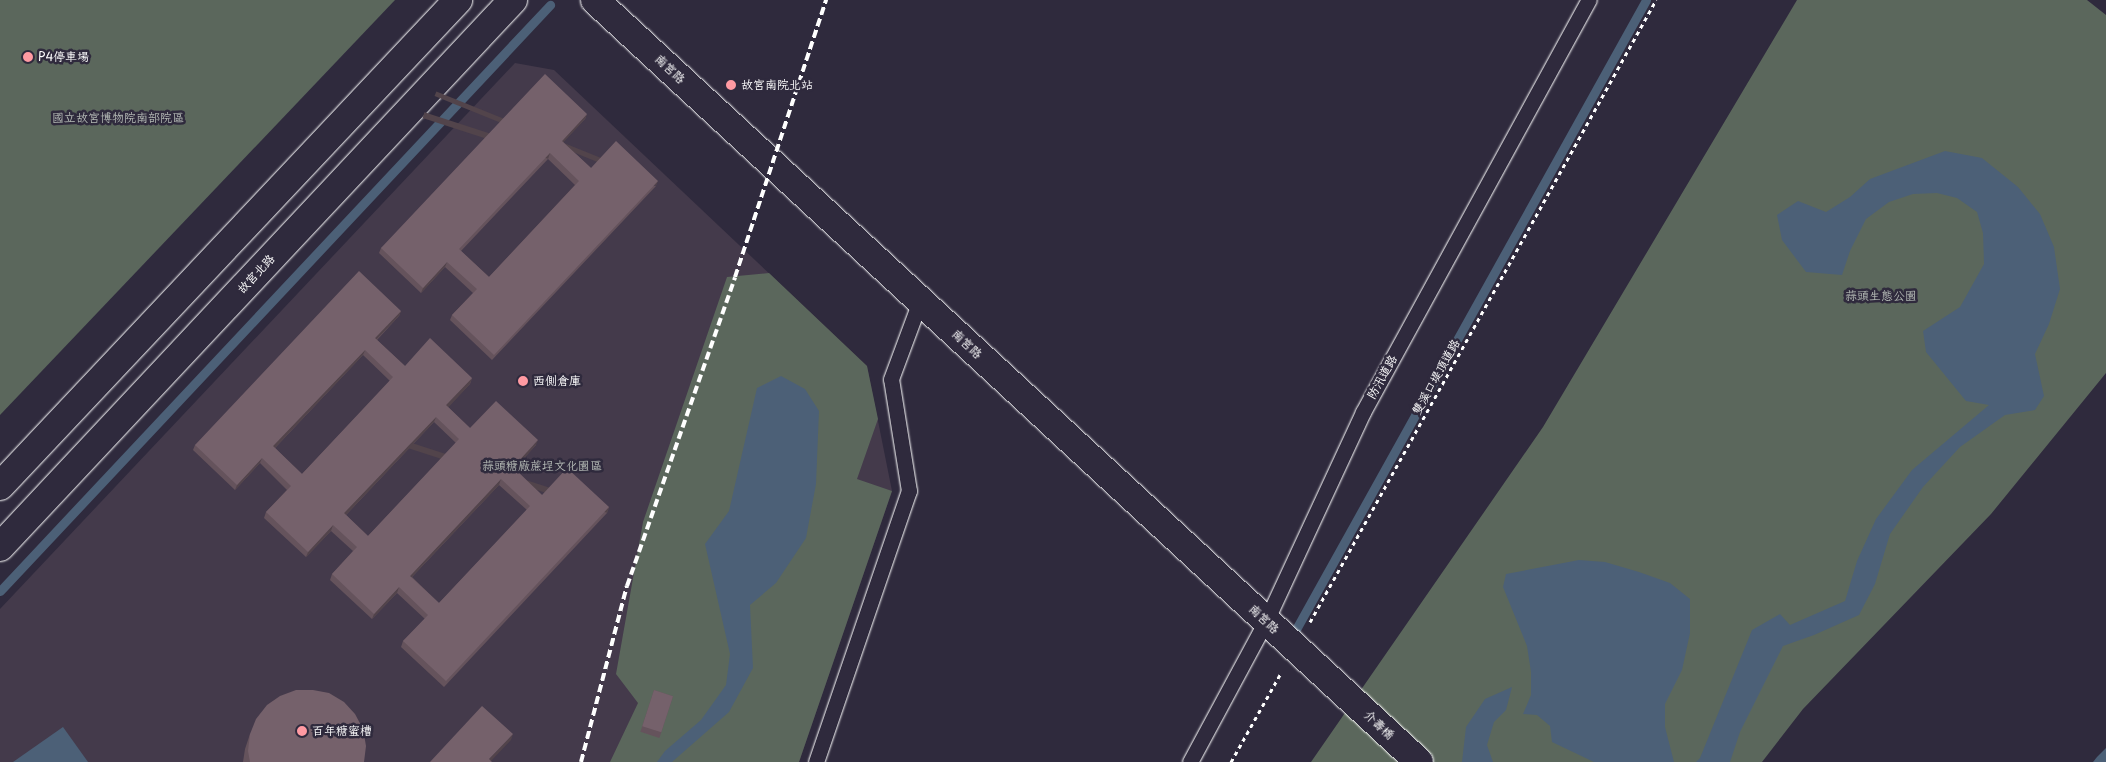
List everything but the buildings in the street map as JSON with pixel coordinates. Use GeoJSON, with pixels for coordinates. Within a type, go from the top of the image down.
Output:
{"type":"FeatureCollection","features":[{"type":"Feature","properties":{"kind":"street"},"geometry":{"type":"LineString","coordinates":[[0,486],[458,0]]}},
{"type":"Feature","properties":{"kind":"street","name":"故宮北路"},"geometry":{"type":"LineString","coordinates":[[0,547],[513,0]]}},
{"type":"Feature","properties":{"kind":"street","name":"南宮路"},"geometry":{"type":"LineString","coordinates":[[595,0],[1339,689]]}},
{"type":"Feature","properties":{"kind":"street","name":"介壽橋"},"geometry":{"type":"LineString","coordinates":[[1339,689],[1418,762]]}},
{"type":"Feature","properties":{"kind":"lane","name":"防汛道路"},"geometry":{"type":"LineString","coordinates":[[1190,762],[1266,621],[1363,412],[1589,0]]}},
{"type":"Feature","properties":{"kind":"lane"},"geometry":{"type":"LineString","coordinates":[[816,762],[910,491],[891,379],[920,301]]}},
{"type":"Feature","properties":{"kind":"path","name":"雙溪口堤頂道路"},"geometry":{"type":"LineString","coordinates":[[1231,762],[1656,0]]}},
{"type":"Feature","properties":{"kind":"shaded area","name":"蒜頭糖廠蔗埕文化園區"},"geometry":{"type":"Polygon","coordinates":[[[515,63],[554,70],[867,366],[892,491],[799,762],[0,762],[0,609],[515,63]]]}},
{"type":"Feature","properties":{"kind":"green space","name":"國立故宮博物院南部院區"},"geometry":{"type":"Polygon","coordinates":[[[0,0],[395,0],[0,415],[0,0]]]}},
{"type":"Feature","properties":{"kind":"green space","name":"蒜頭生態公園"},"geometry":{"type":"Polygon","coordinates":[[[1797,0],[2087,0],[2106,15],[2106,373],[1991,514],[1803,709],[1762,762],[1311,762],[1543,427],[1797,0]]]}},
{"type":"Feature","properties":{"kind":"green space"},"geometry":{"type":"Polygon","coordinates":[[[769,273],[867,366],[878,419],[857,479],[892,491],[799,762],[610,762],[638,703],[616,674],[643,522],[727,277],[769,273]]]}},
{"type":"Feature","properties":{"kind":"water"},"geometry":{"type":"Polygon","coordinates":[[[1945,151],[1982,158],[2018,187],[2040,214],[2054,247],[2060,289],[2049,324],[2035,354],[2044,396],[2035,410],[2005,415],[1960,447],[1923,487],[1890,534],[1875,584],[1859,615],[1814,635],[1783,646],[1740,732],[1730,762],[1696,762],[1700,758],[1752,630],[1780,614],[1790,625],[1845,601],[1857,561],[1876,519],[1912,470],[1989,405],[1966,401],[1926,352],[1923,331],[1960,307],[1984,264],[1983,233],[1977,212],[1957,198],[1937,193],[1913,194],[1889,202],[1866,219],[1850,251],[1842,275],[1806,272],[1782,240],[1777,215],[1798,201],[1826,212],[1850,197],[1870,179],[1945,151]]]}},
{"type":"Feature","properties":{"kind":"water"},"geometry":{"type":"Polygon","coordinates":[[[781,376],[805,389],[819,411],[816,484],[806,538],[776,583],[750,605],[753,668],[729,712],[672,762],[657,762],[665,751],[701,720],[726,685],[730,654],[705,544],[729,511],[757,388],[781,376]]]}},
{"type":"Feature","properties":{"kind":"water"},"geometry":{"type":"Polygon","coordinates":[[[1579,560],[1605,562],[1639,572],[1670,583],[1690,599],[1690,633],[1682,670],[1665,704],[1665,727],[1674,762],[1594,762],[1552,742],[1550,726],[1537,715],[1523,714],[1531,695],[1531,672],[1527,646],[1503,587],[1506,574],[1579,560]]]}},
{"type":"Feature","properties":{"kind":"water"},"geometry":{"type":"Polygon","coordinates":[[[1512,687],[1506,710],[1494,722],[1487,745],[1493,762],[1462,762],[1466,727],[1485,699],[1512,687]]]}},
{"type":"Feature","properties":{"kind":"water"},"geometry":{"type":"Polygon","coordinates":[[[63,727],[88,762],[13,762],[63,727]]]}},
{"type":"Feature","properties":{"kind":"water"},"geometry":{"type":"Polygon","coordinates":[[[2106,748],[2106,762],[2093,762],[2097,757],[2106,748]]]}},
{"type":"Feature","properties":{"kind":"waterway"},"geometry":{"type":"LineString","coordinates":[[1295,631],[1646,0]]}},
{"type":"Feature","properties":{"kind":"waterway"},"geometry":{"type":"LineString","coordinates":[[0,591],[550,5]]}},
{"type":"Feature","properties":{"kind":"railway"},"geometry":{"type":"LineString","coordinates":[[581,762],[627,586],[735,277],[826,0]]}},
{"type":"Feature","properties":{"kind":"place","name":"P4停車場"},"geometry":{"type":"Point","coordinates":[28,57]}},
{"type":"Feature","properties":{"kind":"place","name":"故宮南院北站"},"geometry":{"type":"Point","coordinates":[731,85]}},
{"type":"Feature","properties":{"kind":"place","name":"西側倉庫"},"geometry":{"type":"Point","coordinates":[523,381]}},
{"type":"Feature","properties":{"kind":"place","name":"百年糖蜜槽"},"geometry":{"type":"Point","coordinates":[302,731]}}]}
